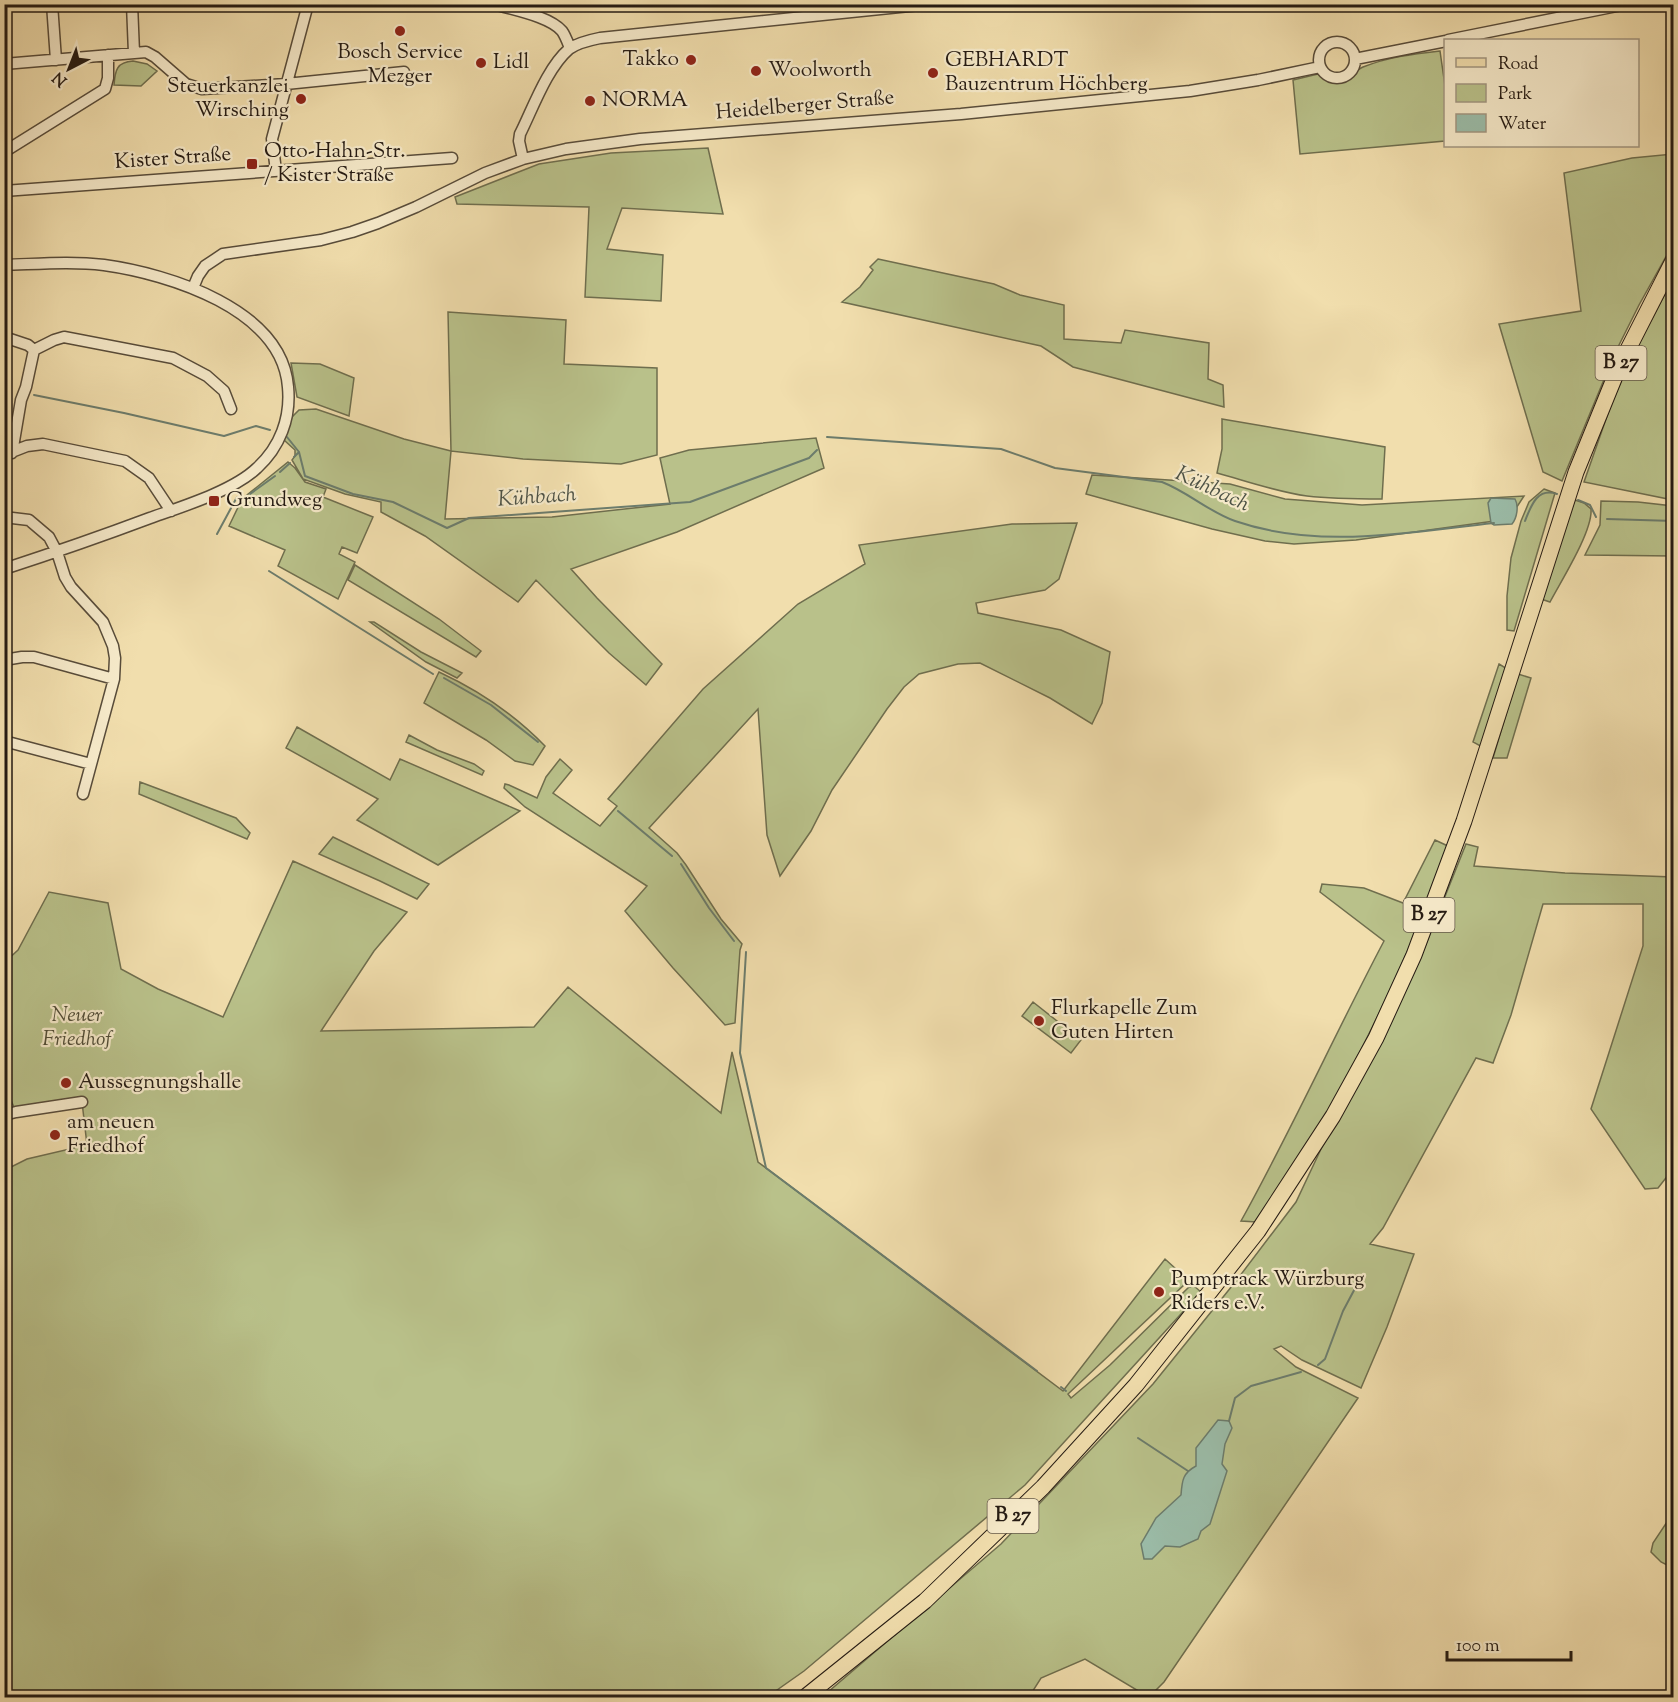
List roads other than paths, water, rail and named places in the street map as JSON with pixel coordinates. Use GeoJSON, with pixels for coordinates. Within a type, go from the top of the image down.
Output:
{"type":"FeatureCollection","features":[{"type":"Feature","properties":{"kind":"main road","name":"B 27"},"geometry":{"type":"LineString","coordinates":[[804,1698],[925,1601],[1043,1487],[1136,1385],[1258,1232],[1333,1116],[1376,1038],[1414,955],[1464,821],[1576,472],[1618,369],[1674,259]]}},
{"type":"Feature","properties":{"kind":"street"},"geometry":{"type":"LineString","coordinates":[[52,4],[56,60]]}},
{"type":"Feature","properties":{"kind":"street"},"geometry":{"type":"LineString","coordinates":[[132,4],[134,53]]}},
{"type":"Feature","properties":{"kind":"street"},"geometry":{"type":"LineString","coordinates":[[276,171],[272,139],[308,4]]}},
{"type":"Feature","properties":{"kind":"street"},"geometry":{"type":"LineString","coordinates":[[494,4],[534,15],[555,25],[562,31],[570,48]]}},
{"type":"Feature","properties":{"kind":"street"},"geometry":{"type":"LineString","coordinates":[[523,159],[519,141],[520,134],[550,74],[570,48],[600,38],[929,4]]}},
{"type":"Feature","properties":{"kind":"street"},"geometry":{"type":"LineString","coordinates":[[1457,39],[1627,4]]}},
{"type":"Feature","properties":{"kind":"street"},"geometry":{"type":"LineString","coordinates":[[1355,59],[1444,42]]}},
{"type":"Feature","properties":{"kind":"street"},"geometry":{"type":"LineString","coordinates":[[1334,43],[1346,44],[1354,53],[1352,70],[1344,77],[1327,76],[1320,67],[1319,61],[1323,49],[1334,43]]}},
{"type":"Feature","properties":{"kind":"street"},"geometry":{"type":"LineString","coordinates":[[4,64],[146,52],[186,84],[202,88],[286,84],[404,72]]}},
{"type":"Feature","properties":{"kind":"street"},"geometry":{"type":"LineString","coordinates":[[4,152],[105,89],[108,78],[108,55]]}},
{"type":"Feature","properties":{"kind":"street","name":"Heidelberger Straße"},"geometry":{"type":"LineString","coordinates":[[193,288],[198,276],[206,266],[223,254],[321,240],[352,232],[378,223],[485,173],[523,159],[566,149],[640,139],[961,114],[1190,91],[1320,67]]}},
{"type":"Feature","properties":{"kind":"street","name":"Kister Straße"},"geometry":{"type":"LineString","coordinates":[[4,192],[453,158]]}},
{"type":"Feature","properties":{"kind":"street"},"geometry":{"type":"LineString","coordinates":[[4,265],[55,262],[105,265],[162,277],[193,288],[221,302],[251,322],[270,341],[282,358],[287,375],[290,402],[286,422],[268,458],[255,471],[236,483],[171,511],[4,569]]}},
{"type":"Feature","properties":{"kind":"street"},"geometry":{"type":"LineString","coordinates":[[4,337],[28,345],[34,350]]}},
{"type":"Feature","properties":{"kind":"street"},"geometry":{"type":"LineString","coordinates":[[34,350],[64,337],[173,358],[216,383],[224,391],[231,409]]}},
{"type":"Feature","properties":{"kind":"street"},"geometry":{"type":"LineString","coordinates":[[8,454],[34,350]]}},
{"type":"Feature","properties":{"kind":"street"},"geometry":{"type":"LineString","coordinates":[[8,454],[27,446],[43,444],[125,461],[149,478],[171,511]]}},
{"type":"Feature","properties":{"kind":"street"},"geometry":{"type":"LineString","coordinates":[[4,517],[29,520],[49,537],[71,587],[99,616],[108,632],[115,658],[114,679],[83,794]]}},
{"type":"Feature","properties":{"kind":"street"},"geometry":{"type":"LineString","coordinates":[[4,660],[34,657],[114,679]]}},
{"type":"Feature","properties":{"kind":"street"},"geometry":{"type":"LineString","coordinates":[[4,741],[91,765]]}},
{"type":"Feature","properties":{"kind":"street"},"geometry":{"type":"LineString","coordinates":[[4,1115],[82,1102]]}},
{"type":"Feature","properties":{"kind":"water"},"geometry":{"type":"Polygon","coordinates":[[[1491,498],[1515,499],[1517,512],[1512,524],[1494,525],[1491,523],[1488,503],[1491,498]]]}},
{"type":"Feature","properties":{"kind":"water"},"geometry":{"type":"Polygon","coordinates":[[[1218,1420],[1229,1421],[1232,1428],[1225,1444],[1222,1464],[1227,1471],[1210,1524],[1201,1531],[1198,1539],[1180,1547],[1165,1546],[1152,1559],[1144,1559],[1141,1544],[1156,1518],[1181,1495],[1184,1477],[1196,1466],[1196,1448],[1218,1420]]]}},
{"type":"Feature","properties":{"kind":"waterway","name":"Kühbach"},"geometry":{"type":"LineString","coordinates":[[34,395],[224,436],[256,426],[270,430]]}},
{"type":"Feature","properties":{"kind":"waterway","name":"Kühbach"},"geometry":{"type":"LineString","coordinates":[[287,437],[299,452],[305,476],[353,494],[393,502],[447,528],[469,518],[690,502],[809,458],[817,450]]}},
{"type":"Feature","properties":{"kind":"waterway","name":"Kühbach"},"geometry":{"type":"LineString","coordinates":[[827,437],[1001,449],[1055,468],[1162,482],[1216,513],[1235,521],[1267,530],[1299,535],[1364,536],[1494,523]]}},
{"type":"Feature","properties":{"kind":"waterway","name":"Kühbach"},"geometry":{"type":"LineString","coordinates":[[294,457],[299,452]]}},
{"type":"Feature","properties":{"kind":"waterway"},"geometry":{"type":"LineString","coordinates":[[280,472],[290,463]]}},
{"type":"Feature","properties":{"kind":"waterway"},"geometry":{"type":"LineString","coordinates":[[250,494],[275,476]]}},
{"type":"Feature","properties":{"kind":"waterway","name":"Kühbach"},"geometry":{"type":"LineString","coordinates":[[1525,521],[1536,499],[1544,493],[1557,494]]}},
{"type":"Feature","properties":{"kind":"waterway"},"geometry":{"type":"LineString","coordinates":[[217,534],[237,497]]}},
{"type":"Feature","properties":{"kind":"waterway","name":"Kühbach"},"geometry":{"type":"LineString","coordinates":[[1578,500],[1590,505],[1596,517]]}},
{"type":"Feature","properties":{"kind":"waterway","name":"Kühbach"},"geometry":{"type":"LineString","coordinates":[[1607,519],[1674,521]]}},
{"type":"Feature","properties":{"kind":"waterway"},"geometry":{"type":"LineString","coordinates":[[269,571],[433,674]]}},
{"type":"Feature","properties":{"kind":"waterway"},"geometry":{"type":"LineString","coordinates":[[444,678],[491,705],[538,742]]}},
{"type":"Feature","properties":{"kind":"waterway"},"geometry":{"type":"LineString","coordinates":[[618,811],[672,856]]}},
{"type":"Feature","properties":{"kind":"waterway"},"geometry":{"type":"LineString","coordinates":[[681,864],[709,908],[734,941]]}},
{"type":"Feature","properties":{"kind":"waterway"},"geometry":{"type":"LineString","coordinates":[[746,952],[740,1053],[766,1168],[1037,1371]]}},
{"type":"Feature","properties":{"kind":"waterway"},"geometry":{"type":"LineString","coordinates":[[1318,1365],[1325,1359],[1343,1311],[1360,1279]]}},
{"type":"Feature","properties":{"kind":"waterway"},"geometry":{"type":"LineString","coordinates":[[1229,1421],[1235,1398],[1251,1386],[1301,1372]]}},
{"type":"Feature","properties":{"kind":"waterway"},"geometry":{"type":"LineString","coordinates":[[1061,1387],[1066,1391]]}},
{"type":"Feature","properties":{"kind":"waterway"},"geometry":{"type":"LineString","coordinates":[[1138,1438],[1188,1471]]}},
{"type":"Feature","properties":{"kind":"place","name":"Bosch Service Mezger"},"geometry":{"type":"Point","coordinates":[400,31]}},
{"type":"Feature","properties":{"kind":"place","name":"Takko"},"geometry":{"type":"Point","coordinates":[691,60]}},
{"type":"Feature","properties":{"kind":"place","name":"Lidl"},"geometry":{"type":"Point","coordinates":[481,63]}},
{"type":"Feature","properties":{"kind":"place","name":"Woolworth"},"geometry":{"type":"Point","coordinates":[756,71]}},
{"type":"Feature","properties":{"kind":"place","name":"GEBHARDT Bauzentrum Höchberg"},"geometry":{"type":"Point","coordinates":[933,73]}},
{"type":"Feature","properties":{"kind":"place","name":"Steuerkanzlei Wirsching"},"geometry":{"type":"Point","coordinates":[301,99]}},
{"type":"Feature","properties":{"kind":"place","name":"NORMA"},"geometry":{"type":"Point","coordinates":[590,101]}},
{"type":"Feature","properties":{"kind":"place","name":"Otto-Hahn-Str. / Kister Straße"},"geometry":{"type":"Point","coordinates":[252,164]}},
{"type":"Feature","properties":{"kind":"place","name":"Grundweg"},"geometry":{"type":"Point","coordinates":[214,501]}},
{"type":"Feature","properties":{"kind":"place","name":"Flurkapelle Zum Guten Hirten"},"geometry":{"type":"Point","coordinates":[1039,1021]}},
{"type":"Feature","properties":{"kind":"place","name":"Aussegnungshalle"},"geometry":{"type":"Point","coordinates":[66,1083]}},
{"type":"Feature","properties":{"kind":"place","name":"am neuen Friedhof"},"geometry":{"type":"Point","coordinates":[55,1135]}},
{"type":"Feature","properties":{"kind":"place","name":"Pumptrack Würzburg Riders e.V."},"geometry":{"type":"Point","coordinates":[1159,1292]}},
{"type":"Feature","properties":{"kind":"park label","name":"Neuer Friedhof"},"geometry":{"type":"Point","coordinates":[77,1028]}}]}
